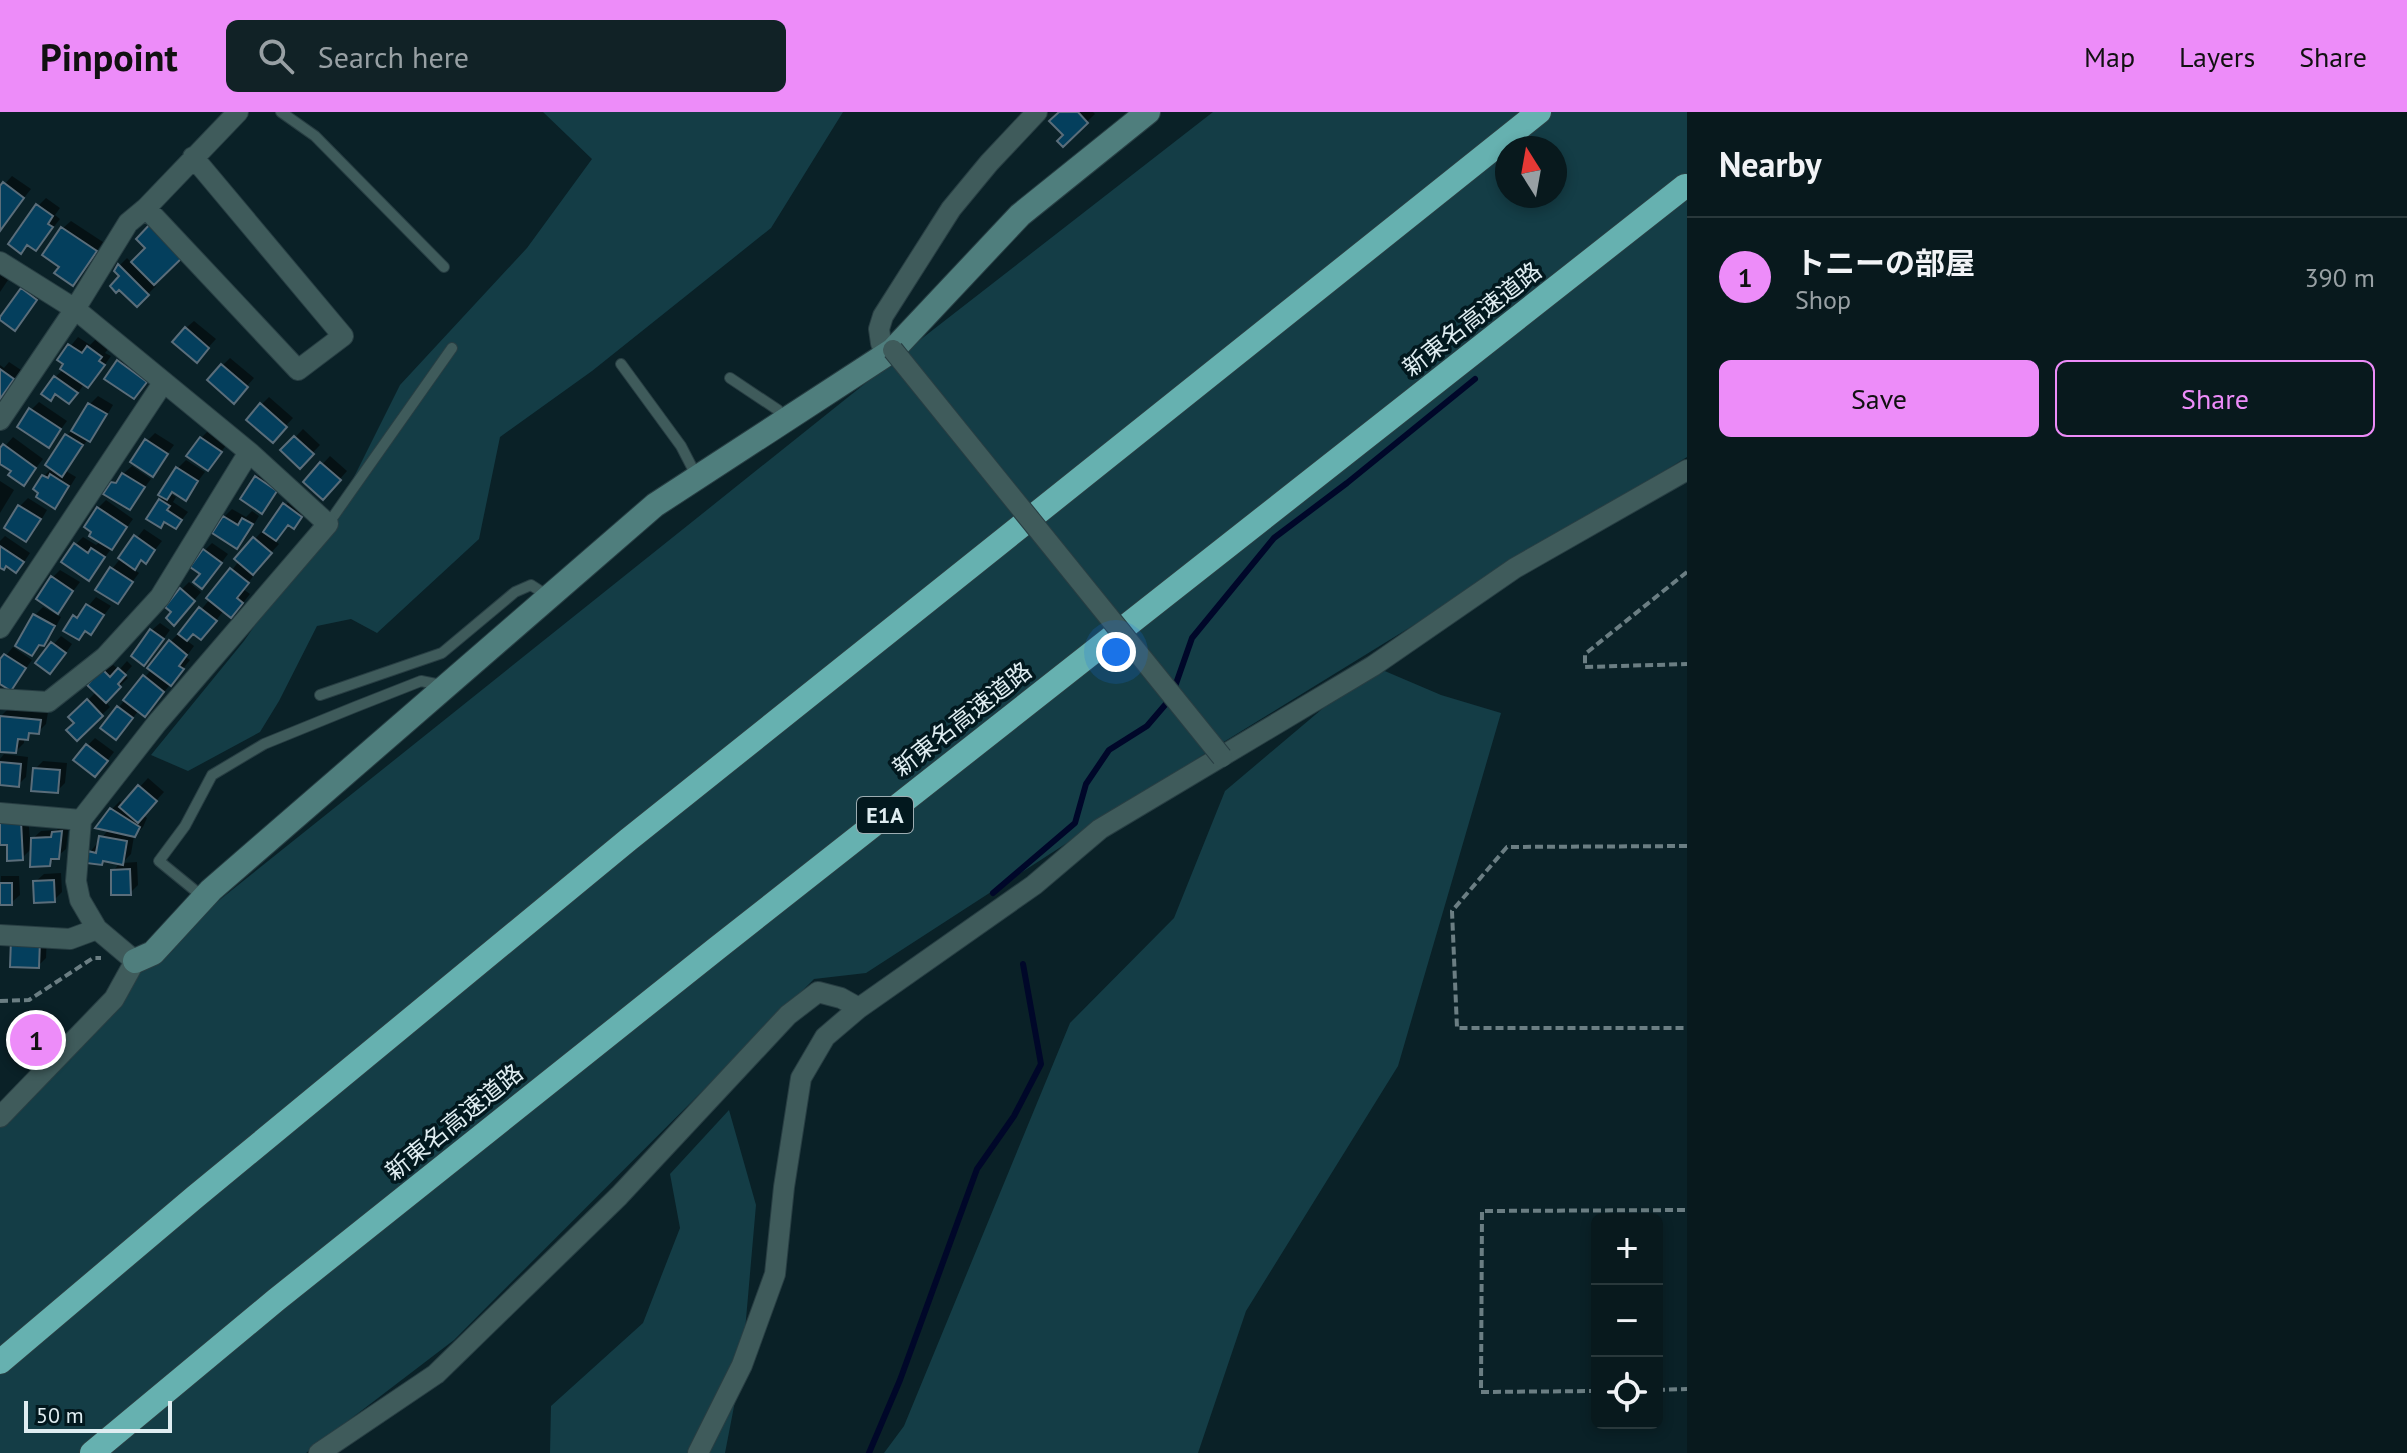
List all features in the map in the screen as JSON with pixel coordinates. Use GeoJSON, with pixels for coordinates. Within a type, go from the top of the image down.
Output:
{"type":"FeatureCollection","features":[{"type":"Feature","properties":{"kind":"highway"},"geometry":{"type":"LineString","coordinates":[[0,1362],[628,840],[1539,112]]}},
{"type":"Feature","properties":{"kind":"highway","name":"新東名高速道路"},"geometry":{"type":"LineString","coordinates":[[92,1453],[276,1300],[716,949],[1685,186]]}},
{"type":"Feature","properties":{"kind":"street"},"geometry":{"type":"LineString","coordinates":[[0,420],[75,309],[128,223],[238,112]]}},
{"type":"Feature","properties":{"kind":"street"},"geometry":{"type":"LineString","coordinates":[[1037,112],[951,209],[883,316],[879,329],[881,343],[893,350],[1222,757]]}},
{"type":"Feature","properties":{"kind":"street"},"geometry":{"type":"LineString","coordinates":[[0,1117],[114,999],[135,961],[153,953],[211,890],[655,505],[893,350],[1020,215],[1148,112]]}},
{"type":"Feature","properties":{"kind":"street"},"geometry":{"type":"LineString","coordinates":[[146,208],[298,370],[343,336],[193,157]]}},
{"type":"Feature","properties":{"kind":"street"},"geometry":{"type":"LineString","coordinates":[[0,262],[75,309],[249,452],[328,524],[157,723],[81,820],[76,881],[80,900],[97,929],[135,961]]}},
{"type":"Feature","properties":{"kind":"street"},"geometry":{"type":"LineString","coordinates":[[0,628],[163,383]]}},
{"type":"Feature","properties":{"kind":"street"},"geometry":{"type":"LineString","coordinates":[[0,699],[48,702],[105,657],[160,597],[249,452]]}},
{"type":"Feature","properties":{"kind":"street"},"geometry":{"type":"LineString","coordinates":[[698,1453],[742,1365],[775,1274],[784,1187],[801,1078],[825,1037],[859,1008],[1034,885],[1100,829],[1373,666],[1515,568],[1687,470]]}},
{"type":"Feature","properties":{"kind":"street"},"geometry":{"type":"LineString","coordinates":[[0,813],[81,820]]}},
{"type":"Feature","properties":{"kind":"street"},"geometry":{"type":"LineString","coordinates":[[0,935],[70,939],[97,929]]}},
{"type":"Feature","properties":{"kind":"street"},"geometry":{"type":"LineString","coordinates":[[319,1453],[436,1374],[619,1196],[788,1015],[818,992],[841,998],[859,1008]]}},
{"type":"Feature","properties":{"kind":"lane"},"geometry":{"type":"LineString","coordinates":[[281,112],[315,136],[444,267]]}},
{"type":"Feature","properties":{"kind":"lane"},"geometry":{"type":"LineString","coordinates":[[328,524],[452,348]]}},
{"type":"Feature","properties":{"kind":"lane"},"geometry":{"type":"LineString","coordinates":[[621,364],[681,446],[697,477]]}},
{"type":"Feature","properties":{"kind":"lane"},"geometry":{"type":"LineString","coordinates":[[730,378],[778,410],[786,420]]}},
{"type":"Feature","properties":{"kind":"lane"},"geometry":{"type":"LineString","coordinates":[[320,695],[442,653],[515,592],[531,585],[550,596]]}},
{"type":"Feature","properties":{"kind":"lane"},"geometry":{"type":"LineString","coordinates":[[204,898],[159,861],[185,826],[212,775],[264,744],[421,681],[446,686]]}},
{"type":"Feature","properties":{"kind":"path"},"geometry":{"type":"LineString","coordinates":[[1687,572],[1585,654],[1585,667],[1687,664]]}},
{"type":"Feature","properties":{"kind":"path"},"geometry":{"type":"LineString","coordinates":[[1687,846],[1507,847],[1452,911],[1457,1028],[1687,1028]]}},
{"type":"Feature","properties":{"kind":"path"},"geometry":{"type":"LineString","coordinates":[[0,1001],[29,1000],[93,958],[135,961]]}},
{"type":"Feature","properties":{"kind":"path"},"geometry":{"type":"LineString","coordinates":[[1591,1391],[1481,1392],[1482,1211],[1687,1210]]}},
{"type":"Feature","properties":{"kind":"path"},"geometry":{"type":"LineString","coordinates":[[1663,1390],[1687,1389]]}},
{"type":"Feature","properties":{"kind":"shaded area"},"geometry":{"type":"Polygon","coordinates":[[[543,112],[843,112],[771,228],[592,371],[500,437],[479,539],[377,633],[351,619],[317,626],[260,732],[188,771],[151,755],[244,641],[344,497],[400,385],[527,248],[592,159],[543,112]]]}},
{"type":"Feature","properties":{"kind":"shaded area"},"geometry":{"type":"Polygon","coordinates":[[[1213,112],[1687,112],[1687,457],[1209,751],[866,973],[814,979],[454,1340],[306,1453],[0,1453],[0,1115],[153,953],[907,350],[1213,112]]]}},
{"type":"Feature","properties":{"kind":"shaded area"},"geometry":{"type":"Polygon","coordinates":[[[1373,666],[1441,695],[1501,713],[1398,1066],[1246,1311],[1198,1453],[884,1453],[904,1426],[1070,1023],[1174,918],[1225,791],[1373,666]]]}},
{"type":"Feature","properties":{"kind":"shaded area"},"geometry":{"type":"Polygon","coordinates":[[[729,1110],[756,1205],[742,1365],[725,1453],[550,1453],[551,1406],[643,1323],[680,1228],[670,1174],[729,1110]]]}},
{"type":"Feature","properties":{"kind":"building"},"geometry":{"type":"Polygon","coordinates":[[[1059,112],[1078,112],[1088,123],[1063,147],[1057,141],[1063,135],[1049,121],[1059,112]]]}},
{"type":"Feature","properties":{"kind":"building"},"geometry":{"type":"Polygon","coordinates":[[[3,182],[24,198],[0,231],[0,186],[3,182]]]}},
{"type":"Feature","properties":{"kind":"building"},"geometry":{"type":"Polygon","coordinates":[[[36,204],[53,216],[48,224],[53,227],[36,251],[27,245],[21,254],[8,244],[36,204]]]}},
{"type":"Feature","properties":{"kind":"building"},"geometry":{"type":"Polygon","coordinates":[[[151,223],[184,256],[154,285],[131,262],[145,248],[136,239],[151,223]]]}},
{"type":"Feature","properties":{"kind":"building"},"geometry":{"type":"Polygon","coordinates":[[[61,227],[97,251],[73,286],[54,273],[59,267],[42,255],[61,227]]]}},
{"type":"Feature","properties":{"kind":"building"},"geometry":{"type":"Polygon","coordinates":[[[118,264],[149,295],[137,307],[110,286],[119,276],[114,271],[118,264]]]}},
{"type":"Feature","properties":{"kind":"building"},"geometry":{"type":"Polygon","coordinates":[[[21,288],[37,300],[15,331],[0,317],[21,288]]]}},
{"type":"Feature","properties":{"kind":"building"},"geometry":{"type":"Polygon","coordinates":[[[185,327],[209,348],[197,363],[172,342],[185,327]]]}},
{"type":"Feature","properties":{"kind":"building"},"geometry":{"type":"Polygon","coordinates":[[[68,344],[82,353],[87,346],[102,357],[99,361],[105,365],[88,388],[60,369],[63,364],[57,360],[68,344]]]}},
{"type":"Feature","properties":{"kind":"building"},"geometry":{"type":"Polygon","coordinates":[[[117,360],[147,382],[134,399],[104,379],[117,360]]]}},
{"type":"Feature","properties":{"kind":"building"},"geometry":{"type":"Polygon","coordinates":[[[221,364],[248,387],[234,404],[207,380],[221,364]]]}},
{"type":"Feature","properties":{"kind":"building"},"geometry":{"type":"Polygon","coordinates":[[[0,369],[14,379],[0,399],[0,369]]]}},
{"type":"Feature","properties":{"kind":"building"},"geometry":{"type":"Polygon","coordinates":[[[54,376],[78,393],[69,404],[55,394],[51,401],[41,394],[54,376]]]}},
{"type":"Feature","properties":{"kind":"building"},"geometry":{"type":"Polygon","coordinates":[[[88,403],[107,414],[90,442],[71,431],[88,403]]]}},
{"type":"Feature","properties":{"kind":"building"},"geometry":{"type":"Polygon","coordinates":[[[260,403],[287,427],[273,443],[246,420],[260,403]]]}},
{"type":"Feature","properties":{"kind":"building"},"geometry":{"type":"Polygon","coordinates":[[[29,408],[61,429],[49,448],[17,427],[29,408]]]}},
{"type":"Feature","properties":{"kind":"building"},"geometry":{"type":"Polygon","coordinates":[[[65,434],[83,445],[62,477],[45,465],[65,434]]]}},
{"type":"Feature","properties":{"kind":"building"},"geometry":{"type":"Polygon","coordinates":[[[294,436],[314,454],[300,469],[280,450],[294,436]]]}},
{"type":"Feature","properties":{"kind":"building"},"geometry":{"type":"Polygon","coordinates":[[[200,437],[222,452],[208,471],[186,456],[200,437]]]}},
{"type":"Feature","properties":{"kind":"building"},"geometry":{"type":"Polygon","coordinates":[[[145,439],[168,454],[153,477],[130,462],[145,439]]]}},
{"type":"Feature","properties":{"kind":"building"},"geometry":{"type":"Polygon","coordinates":[[[3,444],[36,468],[24,486],[8,475],[11,471],[0,464],[3,444]]]}},
{"type":"Feature","properties":{"kind":"building"},"geometry":{"type":"Polygon","coordinates":[[[320,462],[341,480],[323,500],[303,482],[320,462]]]}},
{"type":"Feature","properties":{"kind":"building"},"geometry":{"type":"Polygon","coordinates":[[[176,467],[198,481],[186,501],[172,492],[167,500],[158,495],[176,467]]]}},
{"type":"Feature","properties":{"kind":"building"},"geometry":{"type":"Polygon","coordinates":[[[122,473],[145,487],[130,510],[103,494],[122,473]]]}},
{"type":"Feature","properties":{"kind":"building"},"geometry":{"type":"Polygon","coordinates":[[[50,474],[69,486],[55,509],[36,497],[38,493],[33,489],[42,475],[48,478],[50,474]]]}},
{"type":"Feature","properties":{"kind":"building"},"geometry":{"type":"Polygon","coordinates":[[[255,476],[277,491],[262,514],[240,499],[255,476]]]}},
{"type":"Feature","properties":{"kind":"building"},"geometry":{"type":"Polygon","coordinates":[[[159,499],[170,506],[167,510],[182,520],[176,529],[164,522],[161,528],[146,519],[159,499]]]}},
{"type":"Feature","properties":{"kind":"building"},"geometry":{"type":"Polygon","coordinates":[[[283,503],[302,517],[294,529],[288,525],[276,541],[263,532],[283,503]]]}},
{"type":"Feature","properties":{"kind":"building"},"geometry":{"type":"Polygon","coordinates":[[[18,505],[41,519],[26,542],[4,528],[18,505]]]}},
{"type":"Feature","properties":{"kind":"building"},"geometry":{"type":"Polygon","coordinates":[[[97,507],[127,527],[112,550],[89,536],[91,532],[84,527],[97,507]]]}},
{"type":"Feature","properties":{"kind":"building"},"geometry":{"type":"Polygon","coordinates":[[[223,516],[238,525],[242,518],[253,524],[237,549],[212,533],[223,516]]]}},
{"type":"Feature","properties":{"kind":"building"},"geometry":{"type":"Polygon","coordinates":[[[134,535],[155,550],[146,564],[141,560],[135,570],[118,558],[134,535]]]}},
{"type":"Feature","properties":{"kind":"building"},"geometry":{"type":"Polygon","coordinates":[[[253,537],[272,553],[253,575],[234,559],[253,537]]]}},
{"type":"Feature","properties":{"kind":"building"},"geometry":{"type":"Polygon","coordinates":[[[74,543],[88,553],[91,548],[105,557],[89,581],[61,562],[74,543]]]}},
{"type":"Feature","properties":{"kind":"building"},"geometry":{"type":"Polygon","coordinates":[[[0,546],[24,562],[16,573],[6,566],[4,570],[0,568],[0,546]]]}},
{"type":"Feature","properties":{"kind":"building"},"geometry":{"type":"Polygon","coordinates":[[[203,549],[222,563],[202,589],[193,582],[200,574],[190,567],[203,549]]]}},
{"type":"Feature","properties":{"kind":"building"},"geometry":{"type":"Polygon","coordinates":[[[110,567],[133,582],[118,604],[95,590],[110,567]]]}},
{"type":"Feature","properties":{"kind":"building"},"geometry":{"type":"Polygon","coordinates":[[[230,568],[249,583],[237,598],[243,603],[231,618],[206,598],[230,568]]]}},
{"type":"Feature","properties":{"kind":"building"},"geometry":{"type":"Polygon","coordinates":[[[51,576],[73,591],[58,614],[36,599],[51,576]]]}},
{"type":"Feature","properties":{"kind":"building"},"geometry":{"type":"Polygon","coordinates":[[[180,588],[195,601],[174,626],[166,618],[171,612],[165,607],[180,588]]]}},
{"type":"Feature","properties":{"kind":"building"},"geometry":{"type":"Polygon","coordinates":[[[86,604],[104,615],[91,635],[85,631],[79,640],[63,631],[73,615],[77,618],[86,604]]]}},
{"type":"Feature","properties":{"kind":"building"},"geometry":{"type":"Polygon","coordinates":[[[199,607],[217,621],[201,640],[193,634],[187,641],[178,634],[199,607]]]}},
{"type":"Feature","properties":{"kind":"building"},"geometry":{"type":"Polygon","coordinates":[[[33,614],[55,626],[44,646],[39,645],[32,656],[15,646],[33,614]]]}},
{"type":"Feature","properties":{"kind":"building"},"geometry":{"type":"Polygon","coordinates":[[[150,629],[164,639],[144,666],[131,656],[150,629]]]}},
{"type":"Feature","properties":{"kind":"building"},"geometry":{"type":"Polygon","coordinates":[[[169,640],[187,655],[179,666],[184,669],[171,686],[147,668],[169,640]]]}},
{"type":"Feature","properties":{"kind":"building"},"geometry":{"type":"Polygon","coordinates":[[[51,642],[66,653],[50,674],[35,663],[51,642]]]}},
{"type":"Feature","properties":{"kind":"building"},"geometry":{"type":"Polygon","coordinates":[[[4,654],[26,668],[11,691],[0,684],[0,659],[4,654]]]}},
{"type":"Feature","properties":{"kind":"building"},"geometry":{"type":"Polygon","coordinates":[[[118,668],[126,675],[118,684],[121,687],[106,703],[87,685],[102,669],[110,677],[118,668]]]}},
{"type":"Feature","properties":{"kind":"building"},"geometry":{"type":"Polygon","coordinates":[[[143,675],[164,692],[145,717],[123,700],[143,675]]]}},
{"type":"Feature","properties":{"kind":"building"},"geometry":{"type":"Polygon","coordinates":[[[87,699],[103,716],[77,741],[66,730],[74,723],[68,717],[87,699]]]}},
{"type":"Feature","properties":{"kind":"building"},"geometry":{"type":"Polygon","coordinates":[[[117,706],[133,718],[116,740],[100,728],[117,706]]]}},
{"type":"Feature","properties":{"kind":"building"},"geometry":{"type":"Polygon","coordinates":[[[0,716],[41,720],[39,734],[29,733],[28,740],[18,739],[16,753],[0,752],[0,716]]]}},
{"type":"Feature","properties":{"kind":"building"},"geometry":{"type":"Polygon","coordinates":[[[86,744],[108,761],[95,777],[73,760],[86,744]]]}},
{"type":"Feature","properties":{"kind":"building"},"geometry":{"type":"Polygon","coordinates":[[[0,762],[21,764],[19,787],[0,785],[0,762]]]}},
{"type":"Feature","properties":{"kind":"building"},"geometry":{"type":"Polygon","coordinates":[[[33,768],[60,770],[58,793],[31,791],[33,768]]]}},
{"type":"Feature","properties":{"kind":"building"},"geometry":{"type":"Polygon","coordinates":[[[138,785],[157,801],[138,823],[119,807],[138,785]]]}},
{"type":"Feature","properties":{"kind":"building"},"geometry":{"type":"Polygon","coordinates":[[[110,808],[140,827],[135,837],[95,828],[110,808]]]}},
{"type":"Feature","properties":{"kind":"building"},"geometry":{"type":"Polygon","coordinates":[[[21,821],[23,860],[7,861],[7,845],[0,845],[0,823],[21,821]]]}},
{"type":"Feature","properties":{"kind":"building"},"geometry":{"type":"Polygon","coordinates":[[[62,831],[59,859],[51,859],[50,866],[30,867],[31,838],[51,837],[52,832],[62,831]]]}},
{"type":"Feature","properties":{"kind":"building"},"geometry":{"type":"Polygon","coordinates":[[[99,836],[127,841],[123,865],[103,861],[102,865],[86,863],[88,851],[96,853],[99,836]]]}},
{"type":"Feature","properties":{"kind":"building"},"geometry":{"type":"Polygon","coordinates":[[[130,869],[131,895],[111,895],[111,870],[130,869]]]}},
{"type":"Feature","properties":{"kind":"building"},"geometry":{"type":"Polygon","coordinates":[[[54,880],[55,902],[34,903],[33,881],[54,880]]]}},
{"type":"Feature","properties":{"kind":"building"},"geometry":{"type":"Polygon","coordinates":[[[0,883],[12,883],[12,905],[0,905],[0,883]]]}},
{"type":"Feature","properties":{"kind":"building"},"geometry":{"type":"Polygon","coordinates":[[[11,939],[40,940],[39,968],[10,967],[11,939]]]}},
{"type":"Feature","properties":{"kind":"waterway"},"geometry":{"type":"LineString","coordinates":[[993,893],[1075,823],[1086,784],[1109,750],[1147,726],[1171,698],[1192,638],[1274,538],[1475,379]]}},
{"type":"Feature","properties":{"kind":"waterway"},"geometry":{"type":"LineString","coordinates":[[869,1453],[900,1380],[977,1169],[1014,1116],[1041,1064],[1023,964]]}},
{"type":"Feature","properties":{"kind":"place","name":"トニーの部屋"},"geometry":{"type":"Point","coordinates":[36,1040]}}]}
